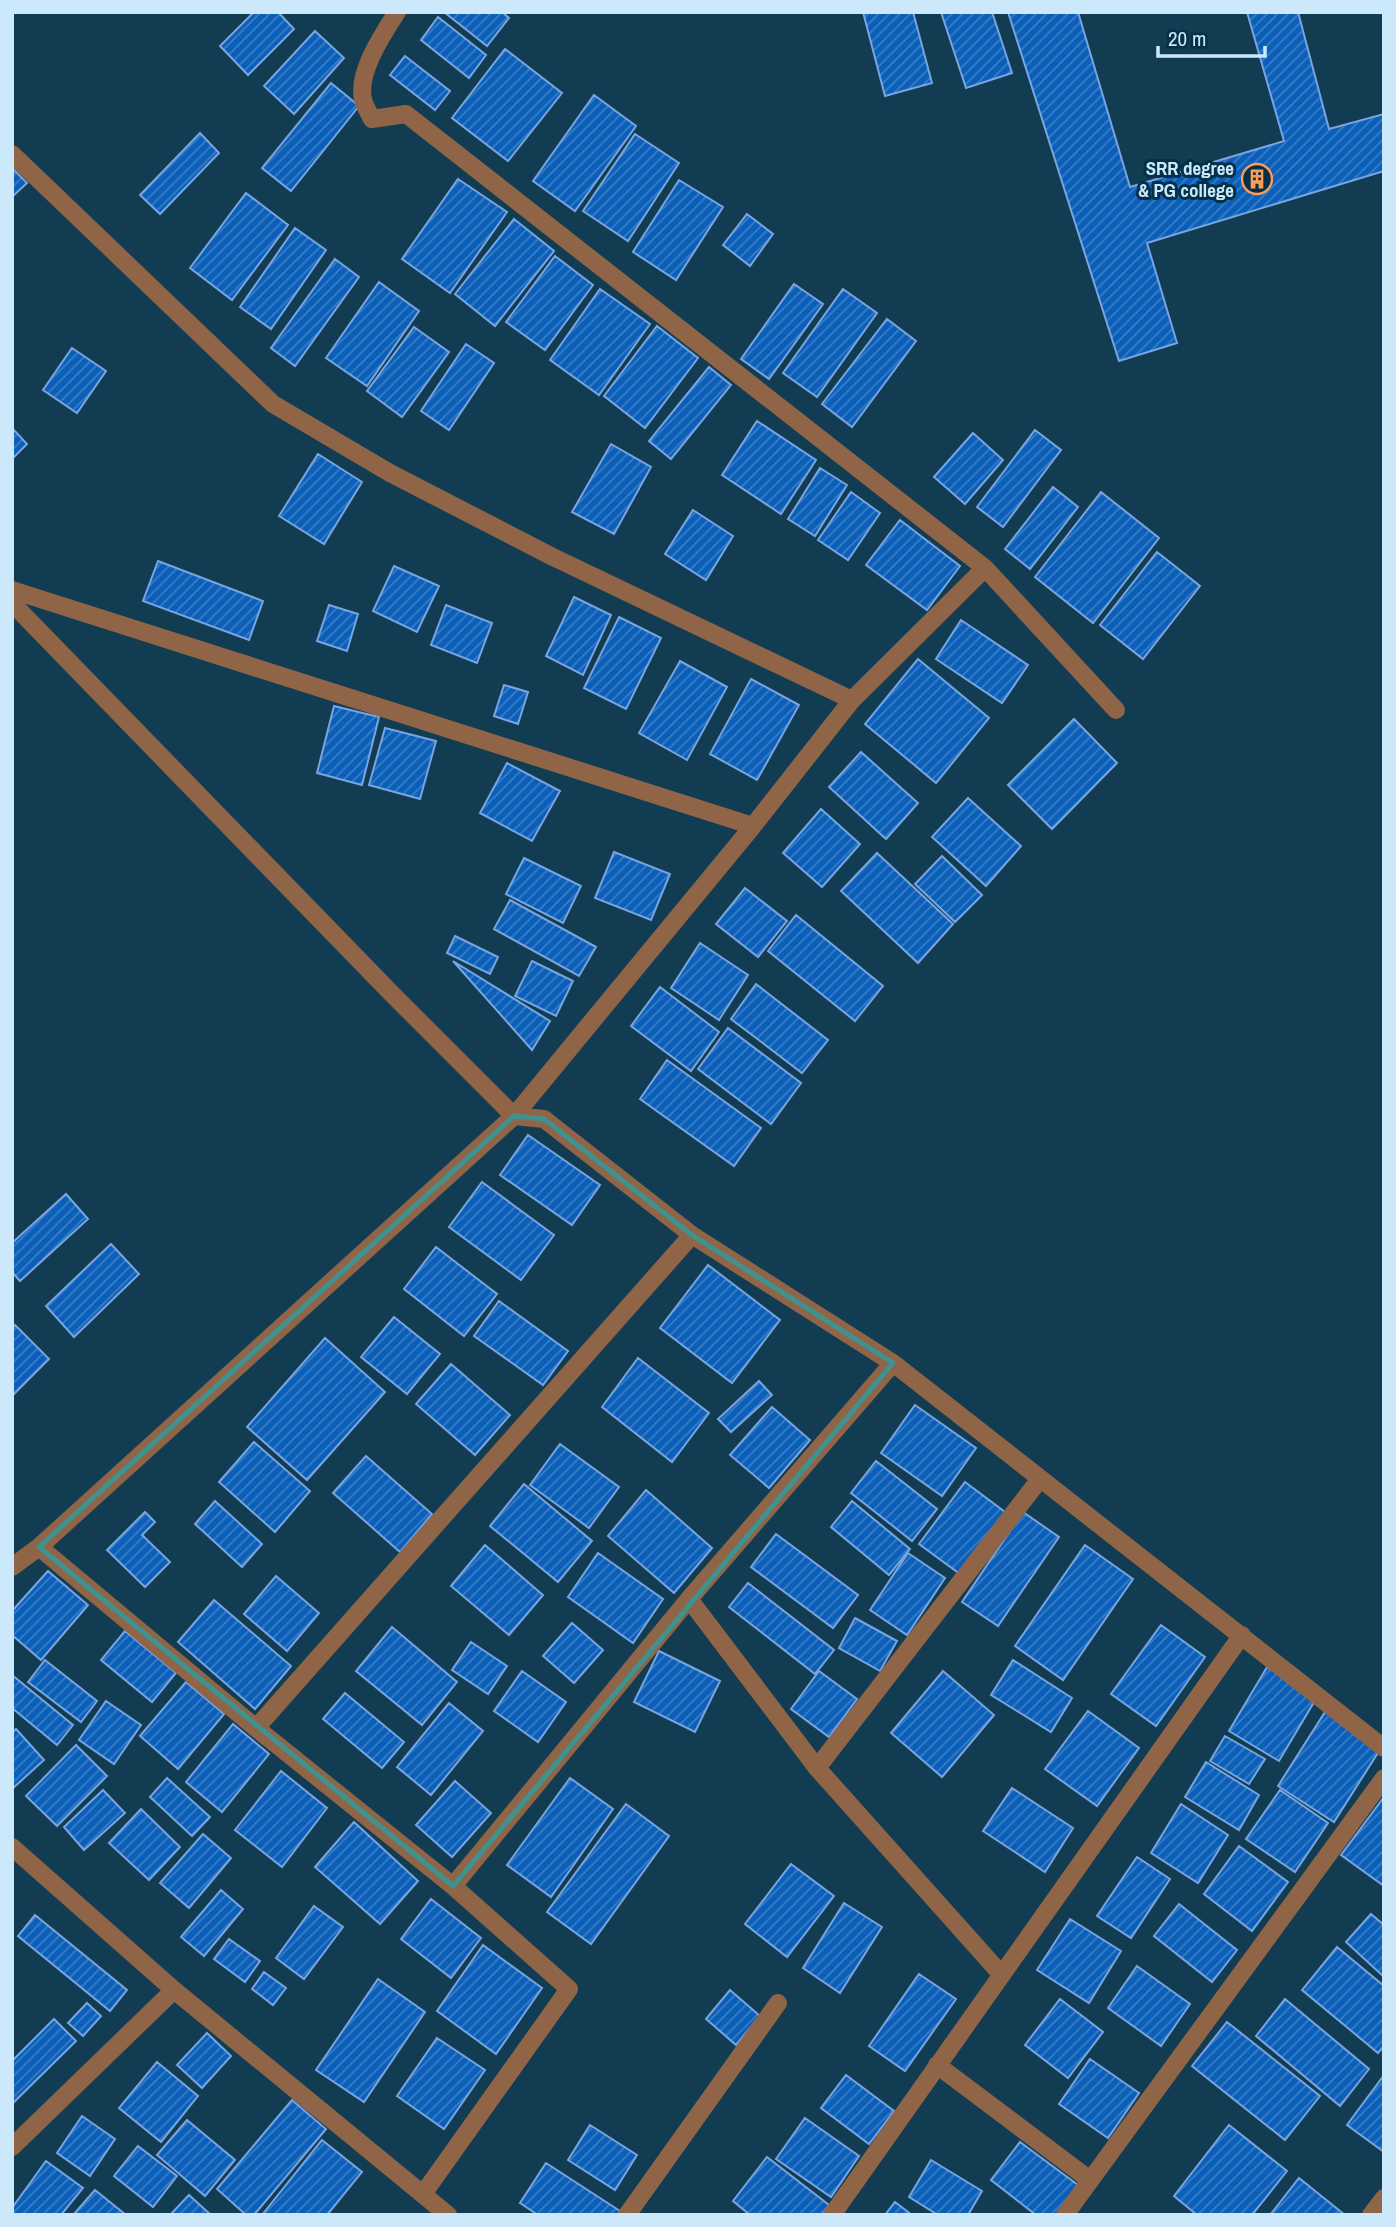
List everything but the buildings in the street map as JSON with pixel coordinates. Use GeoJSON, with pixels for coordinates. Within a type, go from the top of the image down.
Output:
{"type":"FeatureCollection","features":[{"type":"Feature","properties":{"kind":"street"},"geometry":{"type":"LineString","coordinates":[[397,12],[381,37],[363,78],[363,99],[372,119],[406,114],[985,568],[1116,710]]}},
{"type":"Feature","properties":{"kind":"street"},"geometry":{"type":"LineString","coordinates":[[12,154],[273,404],[390,473],[553,557],[852,700]]}},
{"type":"Feature","properties":{"kind":"street"},"geometry":{"type":"LineString","coordinates":[[12,1567],[39,1547],[514,1116],[753,826],[852,700],[985,568]]}},
{"type":"Feature","properties":{"kind":"street"},"geometry":{"type":"LineString","coordinates":[[12,590],[753,826]]}},
{"type":"Feature","properties":{"kind":"street"},"geometry":{"type":"LineString","coordinates":[[12,603],[514,1116],[544,1119],[692,1236],[893,1363],[1384,1748]]}},
{"type":"Feature","properties":{"kind":"street"},"geometry":{"type":"LineString","coordinates":[[256,1728],[692,1236]]}},
{"type":"Feature","properties":{"kind":"street"},"geometry":{"type":"LineString","coordinates":[[453,1886],[689,1599],[893,1363]]}},
{"type":"Feature","properties":{"kind":"street"},"geometry":{"type":"LineString","coordinates":[[817,1768],[1040,1479]]}},
{"type":"Feature","properties":{"kind":"street"},"geometry":{"type":"LineString","coordinates":[[39,1547],[256,1728],[453,1886],[569,1989],[423,2194]]}},
{"type":"Feature","properties":{"kind":"street"},"geometry":{"type":"LineString","coordinates":[[689,1599],[817,1768],[1002,1973]]}},
{"type":"Feature","properties":{"kind":"street"},"geometry":{"type":"LineString","coordinates":[[832,2215],[1242,1635]]}},
{"type":"Feature","properties":{"kind":"street"},"geometry":{"type":"LineString","coordinates":[[1065,2215],[1384,1778]]}},
{"type":"Feature","properties":{"kind":"street"},"geometry":{"type":"LineString","coordinates":[[12,1847],[174,1990],[447,2215]]}},
{"type":"Feature","properties":{"kind":"street"},"geometry":{"type":"LineString","coordinates":[[12,2147],[174,1990]]}},
{"type":"Feature","properties":{"kind":"street"},"geometry":{"type":"LineString","coordinates":[[627,2215],[778,2003]]}},
{"type":"Feature","properties":{"kind":"street"},"geometry":{"type":"LineString","coordinates":[[937,2065],[1090,2179]]}},
{"type":"Feature","properties":{"kind":"street"},"geometry":{"type":"LineString","coordinates":[[1371,2215],[1384,2198]]}},
{"type":"Feature","properties":{"kind":"highlighted area"},"geometry":{"type":"Polygon","coordinates":[[[514,1116],[544,1119],[692,1235],[893,1363],[453,1886],[39,1547],[514,1116]]]}},
{"type":"Feature","properties":{"kind":"place","name":"SRR degree & PG college"},"geometry":{"type":"Point","coordinates":[1257,179]}}]}
